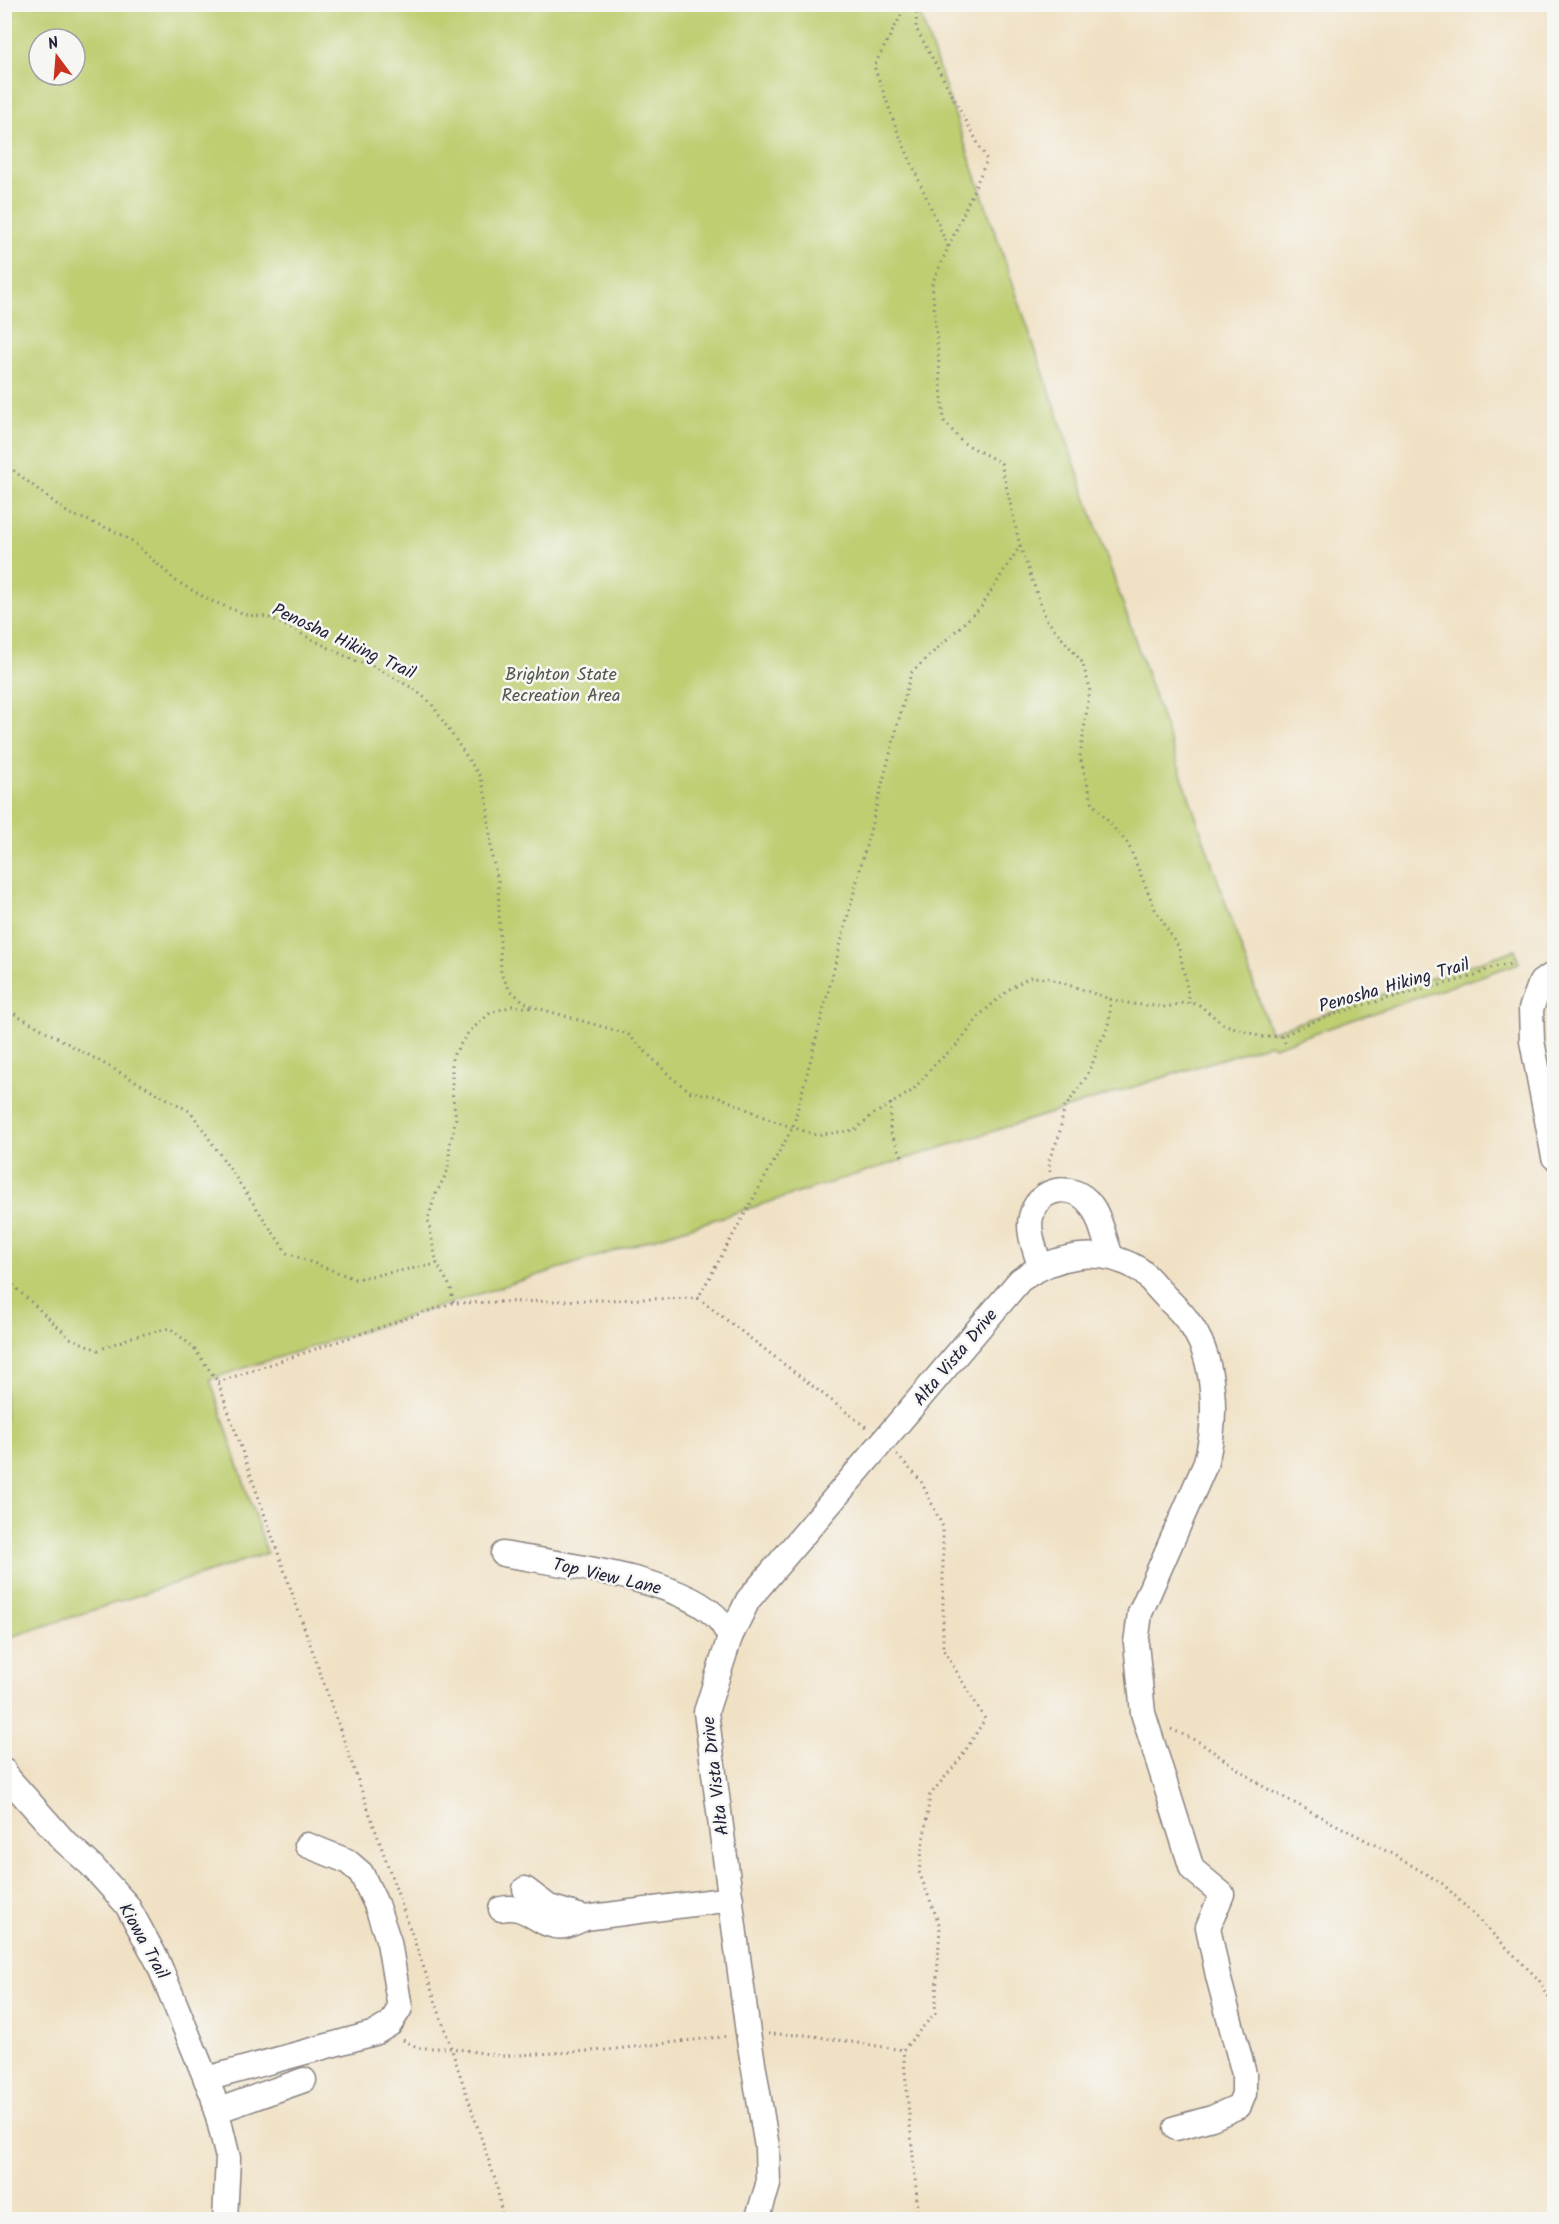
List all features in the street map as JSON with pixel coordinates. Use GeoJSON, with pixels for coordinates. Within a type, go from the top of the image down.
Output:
{"type":"FeatureCollection","features":[{"type":"Feature","properties":{"kind":"street"},"geometry":{"type":"LineString","coordinates":[[1554,974],[1541,982],[1531,1009],[1532,1041],[1554,1157]]}},
{"type":"Feature","properties":{"kind":"street"},"geometry":{"type":"LineString","coordinates":[[1040,1266],[1030,1226],[1030,1216],[1041,1198],[1052,1192],[1066,1189],[1077,1192],[1093,1207],[1111,1256]]}},
{"type":"Feature","properties":{"kind":"street","name":"Alta Vista Drive"},"geometry":{"type":"LineString","coordinates":[[757,2220],[768,2185],[767,2156],[748,2033],[706,1712],[730,1637],[748,1600],[1020,1280],[1040,1266],[1069,1257],[1111,1256],[1141,1271],[1188,1321],[1202,1348],[1212,1384],[1213,1412],[1210,1446],[1205,1465],[1140,1613],[1136,1643],[1144,1717],[1192,1869],[1222,1894],[1208,1928],[1244,2074],[1244,2094],[1239,2106],[1212,2118],[1176,2128]]}},
{"type":"Feature","properties":{"kind":"street","name":"Top View Lane"},"geometry":{"type":"LineString","coordinates":[[503,1554],[659,1585],[703,1607],[720,1620],[730,1637]]}},
{"type":"Feature","properties":{"kind":"street","name":"Kiowa Trail"},"geometry":{"type":"LineString","coordinates":[[4,1771],[65,1842],[91,1865],[127,1905],[157,1960],[206,2079],[216,2111],[228,2158],[225,2220]]}},
{"type":"Feature","properties":{"kind":"street"},"geometry":{"type":"LineString","coordinates":[[206,2079],[375,2033],[390,2024],[400,2008],[389,1942],[376,1904],[361,1873],[347,1861],[307,1845]]}},
{"type":"Feature","properties":{"kind":"street"},"geometry":{"type":"LineString","coordinates":[[525,1889],[549,1907],[585,1918]]}},
{"type":"Feature","properties":{"kind":"street"},"geometry":{"type":"LineString","coordinates":[[501,1909],[510,1907],[526,1910],[548,1926],[566,1926],[585,1918],[731,1899]]}},
{"type":"Feature","properties":{"kind":"street"},"geometry":{"type":"LineString","coordinates":[[216,2111],[304,2080]]}},
{"type":"Feature","properties":{"kind":"path"},"geometry":{"type":"LineString","coordinates":[[904,4],[905,8],[874,66],[897,130],[948,247]]}},
{"type":"Feature","properties":{"kind":"path"},"geometry":{"type":"LineString","coordinates":[[917,4],[916,28],[987,160],[932,284],[944,421],[962,442],[1001,463],[1020,546],[1046,619],[1082,662],[1090,688],[1080,757],[1092,804],[1128,844],[1155,909],[1179,948],[1190,1003]]}},
{"type":"Feature","properties":{"kind":"path","name":"Penosha Hiking Trail"},"geometry":{"type":"LineString","coordinates":[[4,463],[68,513],[110,529],[132,541],[176,581],[192,591],[247,615],[268,617],[355,661],[374,666],[414,689],[431,703],[481,778],[487,802],[492,857],[498,881],[501,974],[510,990],[524,1002],[537,1008],[628,1034],[672,1078],[692,1092],[720,1096],[768,1119],[816,1135],[855,1130],[891,1103],[912,1091],[935,1064],[957,1044],[981,1014],[1012,987],[1030,977],[1048,978],[1132,1004],[1166,1006],[1198,1004],[1223,1024],[1262,1037],[1283,1036],[1307,1024],[1359,1006],[1475,976],[1493,967],[1512,964]]}},
{"type":"Feature","properties":{"kind":"path"},"geometry":{"type":"LineString","coordinates":[[698,1298],[793,1127],[912,673],[981,607],[1020,546]]}},
{"type":"Feature","properties":{"kind":"path"},"geometry":{"type":"LineString","coordinates":[[1052,1192],[1049,1160],[1059,1136],[1064,1109],[1084,1079],[1094,1060],[1098,1045],[1106,1033],[1110,1016],[1110,999]]}},
{"type":"Feature","properties":{"kind":"path"},"geometry":{"type":"LineString","coordinates":[[453,1302],[451,1288],[437,1264],[428,1220],[434,1198],[448,1170],[450,1144],[456,1118],[452,1091],[452,1057],[468,1032],[490,1013],[512,1006],[537,1008]]}},
{"type":"Feature","properties":{"kind":"path"},"geometry":{"type":"LineString","coordinates":[[4,1008],[191,1112],[288,1253],[355,1279],[437,1264]]}},
{"type":"Feature","properties":{"kind":"path"},"geometry":{"type":"LineString","coordinates":[[1283,1036],[1285,1043]]}},
{"type":"Feature","properties":{"kind":"path"},"geometry":{"type":"LineString","coordinates":[[891,1103],[890,1131],[904,1160]]}},
{"type":"Feature","properties":{"kind":"path"},"geometry":{"type":"LineString","coordinates":[[4,1277],[70,1338],[98,1350],[132,1337],[170,1328],[193,1347],[218,1382],[451,2048],[496,2182],[503,2220]]}},
{"type":"Feature","properties":{"kind":"path"},"geometry":{"type":"LineString","coordinates":[[218,1382],[452,1303],[698,1298],[884,1441],[921,1481],[943,1527],[943,1649],[985,1719],[960,1759],[930,1796],[919,1872],[940,1926],[935,2013],[903,2050],[919,2220]]}},
{"type":"Feature","properties":{"kind":"path"},"geometry":{"type":"LineString","coordinates":[[1144,1717],[1199,1742],[1264,1787],[1394,1855],[1443,1884],[1539,1980],[1554,2008]]}},
{"type":"Feature","properties":{"kind":"path"},"geometry":{"type":"LineString","coordinates":[[380,2030],[419,2048],[451,2048],[502,2056],[607,2050],[748,2033],[806,2035],[903,2050]]}},
{"type":"Feature","properties":{"kind":"green space","name":"Brighton State Recreation Area"},"geometry":{"type":"Polygon","coordinates":[[[4,5],[917,5],[1270,1032],[1515,950],[1519,963],[1274,1047],[1269,1044],[210,1379],[267,1553],[5,1639],[4,5]]]}}]}
